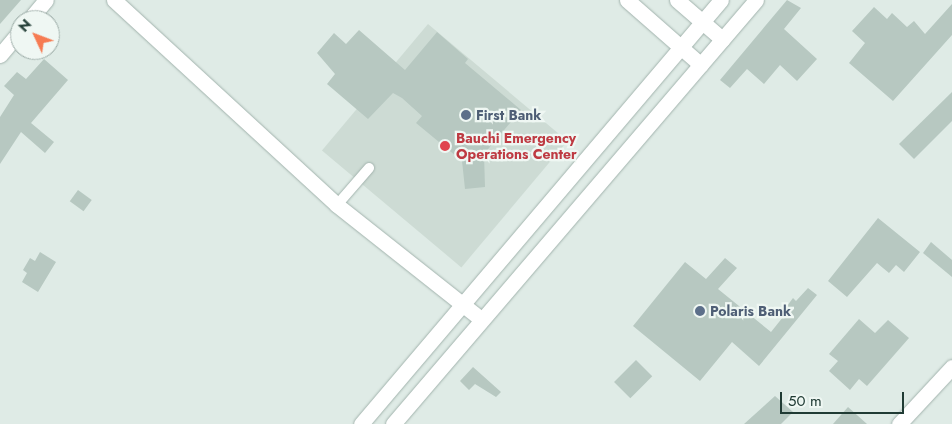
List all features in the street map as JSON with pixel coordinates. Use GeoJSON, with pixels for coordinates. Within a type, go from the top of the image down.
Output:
{"type":"FeatureCollection","features":[{"type":"Feature","properties":{"kind":"street"},"geometry":{"type":"LineString","coordinates":[[38,10],[46,0]]}},
{"type":"Feature","properties":{"kind":"street"},"geometry":{"type":"LineString","coordinates":[[114,0],[337,205],[481,319]]}},
{"type":"Feature","properties":{"kind":"street"},"geometry":{"type":"LineString","coordinates":[[627,0],[701,64]]}},
{"type":"Feature","properties":{"kind":"street"},"geometry":{"type":"LineString","coordinates":[[677,0],[722,39]]}},
{"type":"Feature","properties":{"kind":"street"},"geometry":{"type":"LineString","coordinates":[[361,424],[721,0]]}},
{"type":"Feature","properties":{"kind":"street"},"geometry":{"type":"LineString","coordinates":[[393,424],[756,0]]}},
{"type":"Feature","properties":{"kind":"street"},"geometry":{"type":"LineString","coordinates":[[0,55],[10,43]]}},
{"type":"Feature","properties":{"kind":"street"},"geometry":{"type":"LineString","coordinates":[[899,424],[952,368]]}},
{"type":"Feature","properties":{"kind":"lane"},"geometry":{"type":"LineString","coordinates":[[337,205],[369,168]]}},
{"type":"Feature","properties":{"kind":"shaded area","name":"Bauchi Emergency Operations Center"},"geometry":{"type":"Polygon","coordinates":[[[428,24],[567,141],[461,267],[322,150],[428,24]]]}},
{"type":"Feature","properties":{"kind":"building"},"geometry":{"type":"Polygon","coordinates":[[[0,0],[21,0],[12,10],[10,10],[0,24],[0,0]]]}},
{"type":"Feature","properties":{"kind":"building"},"geometry":{"type":"Polygon","coordinates":[[[787,0],[801,8],[784,29],[817,59],[797,81],[780,65],[764,84],[747,69],[730,88],[720,80],[787,0]]]}},
{"type":"Feature","properties":{"kind":"building"},"geometry":{"type":"Polygon","coordinates":[[[952,4],[952,35],[893,101],[849,63],[865,43],[852,31],[874,7],[887,19],[892,13],[907,27],[914,21],[925,34],[952,4]]]}},
{"type":"Feature","properties":{"kind":"building"},"geometry":{"type":"Polygon","coordinates":[[[359,30],[405,70],[437,32],[468,59],[465,63],[521,110],[484,154],[485,187],[465,189],[462,161],[416,123],[422,116],[402,98],[393,93],[368,119],[327,84],[335,74],[317,53],[334,33],[346,44],[359,30]]]}},
{"type":"Feature","properties":{"kind":"building"},"geometry":{"type":"Polygon","coordinates":[[[45,60],[68,80],[31,123],[54,142],[45,153],[21,132],[0,164],[0,117],[14,95],[4,86],[17,72],[26,79],[45,60]]]}},
{"type":"Feature","properties":{"kind":"building"},"geometry":{"type":"Polygon","coordinates":[[[952,92],[952,121],[914,159],[899,144],[952,92]]]}},
{"type":"Feature","properties":{"kind":"building"},"geometry":{"type":"Polygon","coordinates":[[[78,190],[92,200],[84,211],[70,201],[78,190]]]}},
{"type":"Feature","properties":{"kind":"building"},"geometry":{"type":"Polygon","coordinates":[[[878,218],[920,252],[904,272],[896,265],[889,273],[877,263],[847,297],[828,281],[878,218]]]}},
{"type":"Feature","properties":{"kind":"building"},"geometry":{"type":"Polygon","coordinates":[[[931,242],[952,260],[952,277],[923,253],[931,242]]]}},
{"type":"Feature","properties":{"kind":"building"},"geometry":{"type":"Polygon","coordinates":[[[40,252],[56,262],[38,292],[22,282],[27,273],[23,270],[30,258],[35,261],[40,252]]]}},
{"type":"Feature","properties":{"kind":"building"},"geometry":{"type":"Polygon","coordinates":[[[725,258],[737,268],[718,289],[771,332],[787,312],[784,310],[793,298],[796,301],[808,288],[817,295],[759,366],[732,342],[700,381],[633,326],[685,262],[706,279],[725,258]]]}},
{"type":"Feature","properties":{"kind":"building"},"geometry":{"type":"Polygon","coordinates":[[[859,319],[875,333],[888,320],[909,338],[867,386],[859,379],[850,390],[829,371],[838,361],[829,354],[859,319]]]}},
{"type":"Feature","properties":{"kind":"building"},"geometry":{"type":"Polygon","coordinates":[[[636,360],[652,376],[630,398],[614,382],[636,360]]]}},
{"type":"Feature","properties":{"kind":"building"},"geometry":{"type":"Polygon","coordinates":[[[473,367],[501,392],[496,397],[475,384],[469,390],[460,381],[473,367]]]}},
{"type":"Feature","properties":{"kind":"building"},"geometry":{"type":"Polygon","coordinates":[[[775,396],[793,412],[781,424],[744,424],[775,396]]]}},
{"type":"Feature","properties":{"kind":"building"},"geometry":{"type":"Polygon","coordinates":[[[848,407],[867,424],[833,424],[848,407]]]}},
{"type":"Feature","properties":{"kind":"place","name":"First Bank"},"geometry":{"type":"Point","coordinates":[466,115]}},
{"type":"Feature","properties":{"kind":"place","name":"Bauchi Emergency Operations Center"},"geometry":{"type":"Point","coordinates":[445,146]}},
{"type":"Feature","properties":{"kind":"place","name":"Polaris Bank"},"geometry":{"type":"Point","coordinates":[700,311]}}]}
